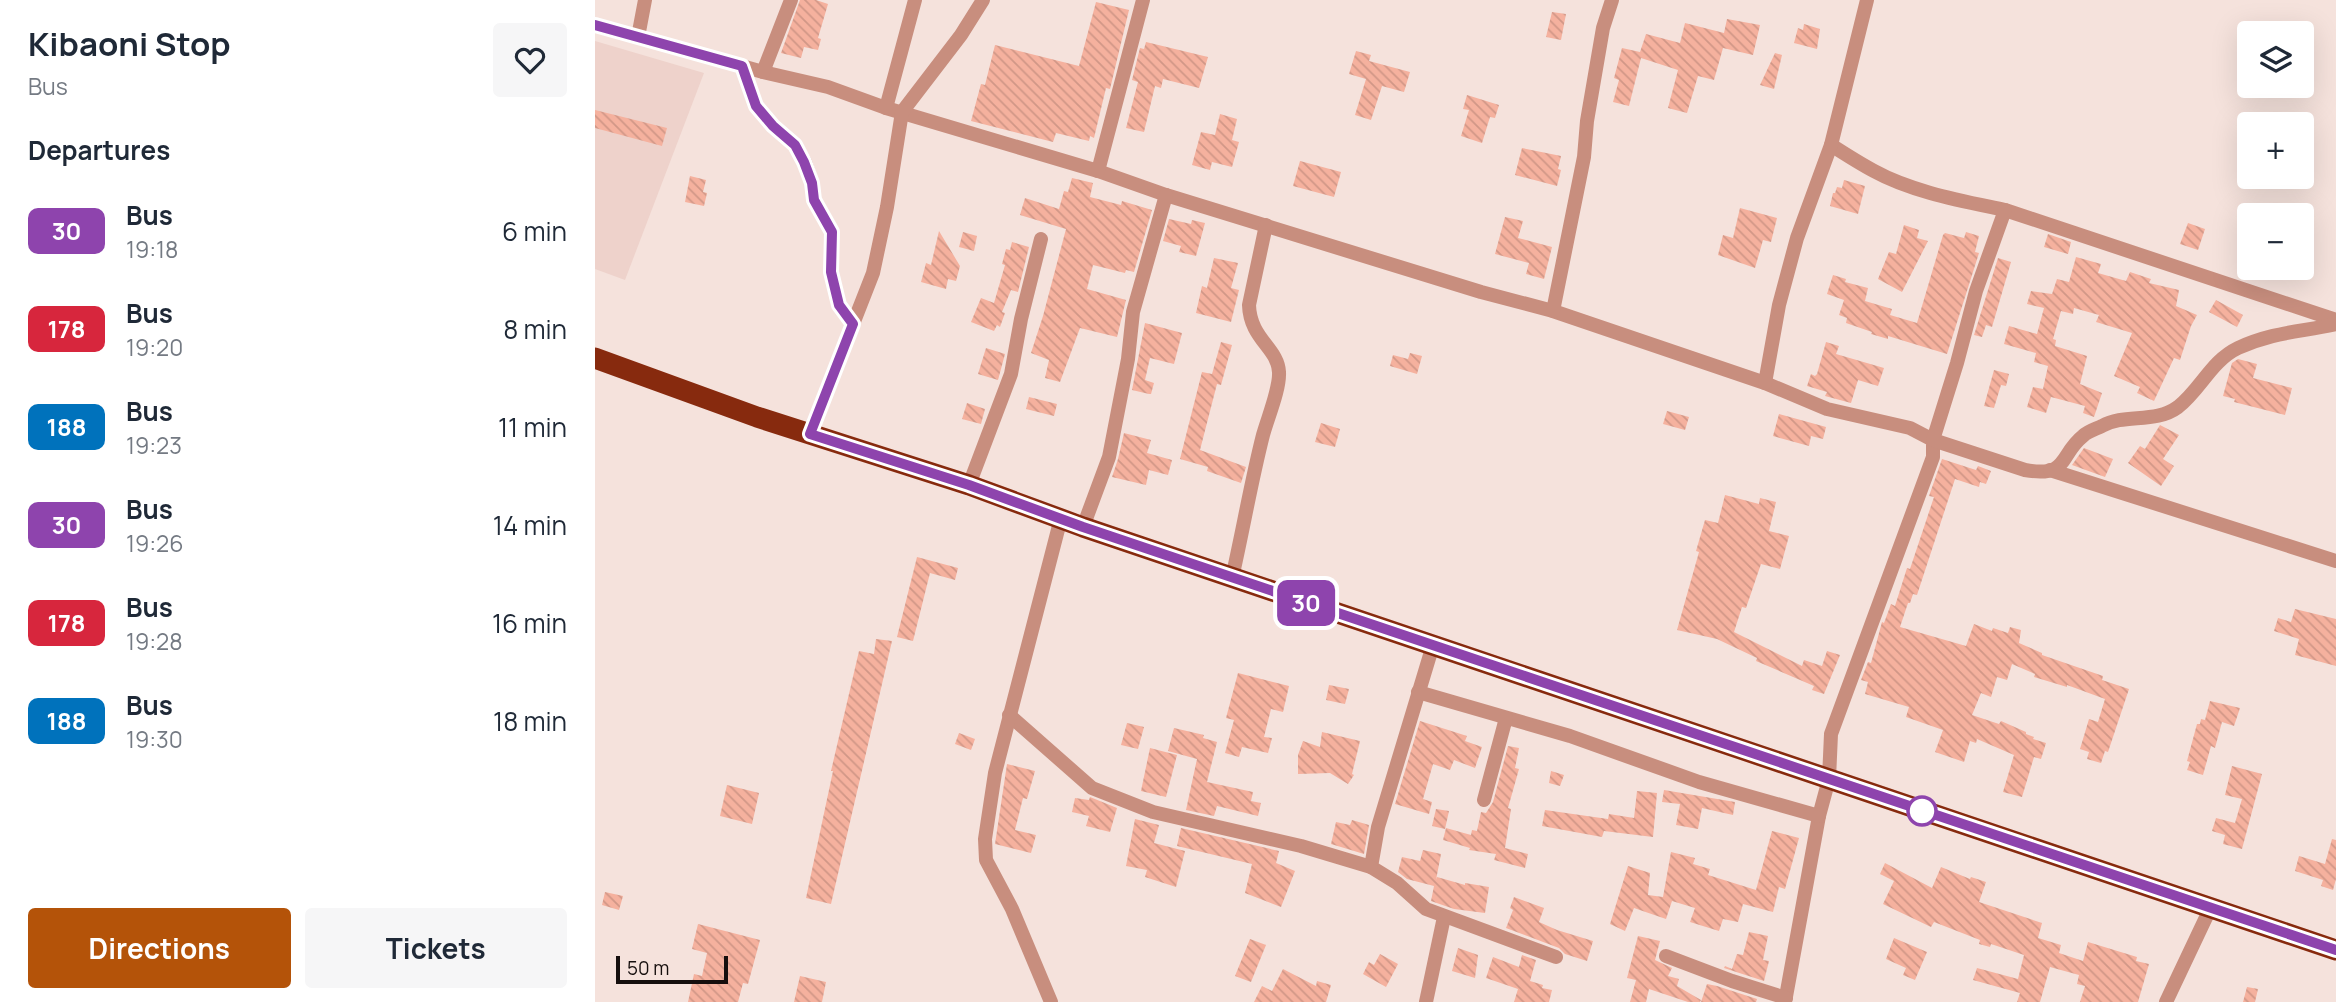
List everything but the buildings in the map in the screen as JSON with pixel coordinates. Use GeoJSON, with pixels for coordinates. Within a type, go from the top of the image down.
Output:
{"type":"FeatureCollection","features":[{"type":"Feature","properties":{"kind":"highway"},"geometry":{"type":"LineString","coordinates":[[595,358],[1232,578],[2336,950]]}},
{"type":"Feature","properties":{"kind":"street"},"geometry":{"type":"LineString","coordinates":[[638,37],[645,0]]}},
{"type":"Feature","properties":{"kind":"street"},"geometry":{"type":"LineString","coordinates":[[763,72],[791,0]]}},
{"type":"Feature","properties":{"kind":"street"},"geometry":{"type":"LineString","coordinates":[[886,107],[915,0]]}},
{"type":"Feature","properties":{"kind":"street"},"geometry":{"type":"LineString","coordinates":[[810,434],[873,273],[902,112],[961,35],[983,0]]}},
{"type":"Feature","properties":{"kind":"street"},"geometry":{"type":"LineString","coordinates":[[1098,171],[1143,0]]}},
{"type":"Feature","properties":{"kind":"street"},"geometry":{"type":"LineString","coordinates":[[1553,311],[1584,157],[1587,121],[1603,28],[1612,0]]}},
{"type":"Feature","properties":{"kind":"street"},"geometry":{"type":"LineString","coordinates":[[1765,383],[1779,305],[1797,238],[1831,145],[1867,0]]}},
{"type":"Feature","properties":{"kind":"street"},"geometry":{"type":"LineString","coordinates":[[595,25],[763,72],[828,87],[1098,171],[1166,195],[1481,292],[1553,311],[1765,383],[1827,409],[1910,428],[1933,440],[2039,473],[2064,463],[2083,435],[2111,421],[2146,419],[2176,409],[2192,394],[2213,366],[2235,349],[2270,335],[2336,322]]}},
{"type":"Feature","properties":{"kind":"street"},"geometry":{"type":"LineString","coordinates":[[742,66],[756,106],[773,126],[795,145],[804,162],[812,183],[814,200],[832,232],[831,272],[839,305],[853,324]]}},
{"type":"Feature","properties":{"kind":"street"},"geometry":{"type":"LineString","coordinates":[[1831,145],[1876,172],[1955,200],[2005,210],[2336,322]]}},
{"type":"Feature","properties":{"kind":"street"},"geometry":{"type":"LineString","coordinates":[[1083,527],[1109,457],[1127,367],[1133,312],[1166,195]]}},
{"type":"Feature","properties":{"kind":"street"},"geometry":{"type":"LineString","coordinates":[[1666,956],[1785,1000],[1819,816],[1829,779],[1831,734],[1933,457],[1933,440],[1976,290],[2005,210]]}},
{"type":"Feature","properties":{"kind":"street"},"geometry":{"type":"LineString","coordinates":[[1232,578],[1262,437],[1280,374],[1276,357],[1254,329],[1249,316],[1266,225]]}},
{"type":"Feature","properties":{"kind":"street"},"geometry":{"type":"LineString","coordinates":[[969,485],[1011,374],[1021,319],[1041,239]]}},
{"type":"Feature","properties":{"kind":"street"},"geometry":{"type":"LineString","coordinates":[[2050,470],[2336,561]]}},
{"type":"Feature","properties":{"kind":"street"},"geometry":{"type":"LineString","coordinates":[[1051,1002],[1012,909],[986,860],[985,839],[995,773],[1061,518]]}},
{"type":"Feature","properties":{"kind":"street"},"geometry":{"type":"LineString","coordinates":[[1371,867],[1378,827],[1433,645]]}},
{"type":"Feature","properties":{"kind":"street"},"geometry":{"type":"LineString","coordinates":[[1418,692],[1570,736],[1699,782],[1819,816]]}},
{"type":"Feature","properties":{"kind":"street"},"geometry":{"type":"LineString","coordinates":[[1009,715],[1092,788],[1153,812],[1301,846],[1371,867],[1397,883],[1426,909],[1556,957]]}},
{"type":"Feature","properties":{"kind":"street"},"geometry":{"type":"LineString","coordinates":[[1484,800],[1506,718]]}},
{"type":"Feature","properties":{"kind":"street"},"geometry":{"type":"LineString","coordinates":[[2166,1002],[2210,909]]}},
{"type":"Feature","properties":{"kind":"street"},"geometry":{"type":"LineString","coordinates":[[1426,1002],[1444,917]]}},
{"type":"Feature","properties":{"kind":"shaded area"},"geometry":{"type":"Polygon","coordinates":[[[595,41],[704,73],[625,280],[595,269],[595,41]]]}},
{"type":"Feature","properties":{"kind":"bus line","name":"30"},"geometry":{"type":"LineString","coordinates":[[595,25],[742,66],[756,106],[773,126],[789,138],[804,162],[812,183],[814,200],[832,232],[834,241],[831,272],[839,305],[853,324],[810,434],[969,485],[1033,510],[2336,950]]}}]}
